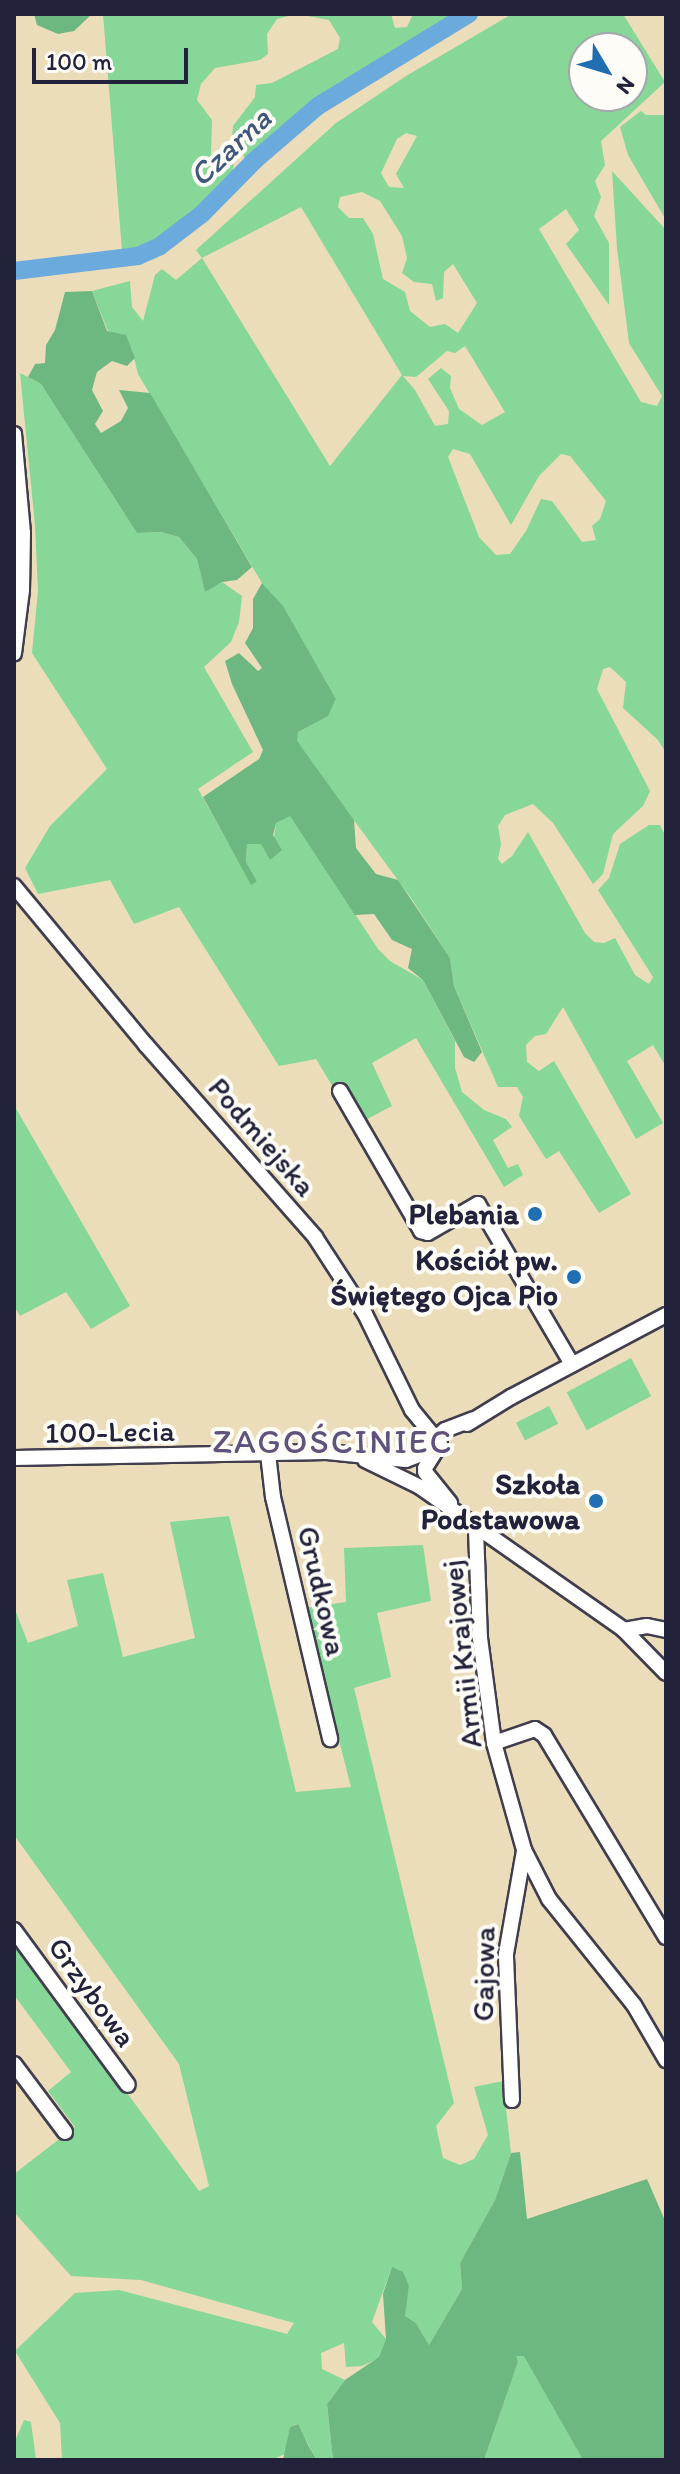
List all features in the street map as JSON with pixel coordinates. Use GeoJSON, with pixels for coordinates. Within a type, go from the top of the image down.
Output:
{"type":"FeatureCollection","features":[{"type":"Feature","properties":{"kind":"street"},"geometry":{"type":"LineString","coordinates":[[14,434],[23,533],[22,590],[14,653]]}},
{"type":"Feature","properties":{"kind":"street","name":"Podmiejska"},"geometry":{"type":"LineString","coordinates":[[14,886],[329,1255],[365,1314],[412,1410],[437,1441]]}},
{"type":"Feature","properties":{"kind":"street"},"geometry":{"type":"LineString","coordinates":[[340,1091],[421,1231],[428,1233],[478,1204],[572,1364]]}},
{"type":"Feature","properties":{"kind":"street"},"geometry":{"type":"LineString","coordinates":[[417,1464],[421,1479],[407,1479],[402,1466],[417,1464],[437,1441],[666,1315]]}},
{"type":"Feature","properties":{"kind":"street","name":"Grudkowa"},"geometry":{"type":"LineString","coordinates":[[268,1454],[273,1497],[330,1739]]}},
{"type":"Feature","properties":{"kind":"street","name":"100-Lecia"},"geometry":{"type":"LineString","coordinates":[[14,1458],[350,1454],[417,1464]]}},
{"type":"Feature","properties":{"kind":"street","name":"100-Lecia"},"geometry":{"type":"LineString","coordinates":[[350,1454],[407,1479],[463,1519]]}},
{"type":"Feature","properties":{"kind":"street"},"geometry":{"type":"LineString","coordinates":[[417,1464],[476,1530],[624,1630],[666,1673]]}},
{"type":"Feature","properties":{"kind":"street","name":"Armii Krajowej"},"geometry":{"type":"LineString","coordinates":[[476,1530],[480,1638],[494,1743],[524,1850],[549,1899],[634,2005],[666,2060]]}},
{"type":"Feature","properties":{"kind":"street"},"geometry":{"type":"LineString","coordinates":[[624,1630],[647,1626],[666,1630]]}},
{"type":"Feature","properties":{"kind":"street"},"geometry":{"type":"LineString","coordinates":[[494,1743],[535,1729],[544,1735],[666,1937]]}},
{"type":"Feature","properties":{"kind":"street","name":"Gajowa"},"geometry":{"type":"LineString","coordinates":[[512,2100],[506,1954],[524,1850]]}},
{"type":"Feature","properties":{"kind":"street","name":"Grzybowa"},"geometry":{"type":"LineString","coordinates":[[14,1930],[128,2085]]}},
{"type":"Feature","properties":{"kind":"street"},"geometry":{"type":"LineString","coordinates":[[14,2064],[65,2132]]}},
{"type":"Feature","properties":{"kind":"green space"},"geometry":{"type":"Polygon","coordinates":[[[34,14],[92,14],[74,31],[58,34],[37,25],[34,14]]]}},
{"type":"Feature","properties":{"kind":"green space"},"geometry":{"type":"Polygon","coordinates":[[[103,14],[296,14],[277,19],[267,34],[268,54],[260,60],[215,68],[201,84],[197,100],[212,120],[211,154],[234,163],[232,176],[179,228],[154,243],[122,251],[103,14]]]}},
{"type":"Feature","properties":{"kind":"green space"},"geometry":{"type":"Polygon","coordinates":[[[297,14],[391,14],[395,28],[407,27],[413,14],[462,14],[322,98],[246,164],[242,150],[232,139],[233,126],[255,97],[256,85],[272,83],[338,49],[340,38],[329,20],[297,14]]]}},
{"type":"Feature","properties":{"kind":"green space"},"geometry":{"type":"Polygon","coordinates":[[[512,14],[623,14],[634,32],[568,32],[568,112],[632,112],[601,141],[605,165],[595,181],[601,197],[594,216],[609,243],[609,305],[566,244],[579,230],[566,209],[539,229],[641,402],[657,406],[662,396],[629,343],[617,248],[612,171],[666,230],[666,753],[658,740],[623,708],[626,682],[610,667],[603,669],[597,689],[650,791],[643,806],[613,834],[603,874],[593,884],[553,823],[533,804],[505,815],[498,826],[501,844],[498,859],[502,864],[512,856],[528,832],[585,933],[594,942],[604,943],[615,938],[635,975],[649,984],[653,977],[598,890],[609,878],[620,844],[649,825],[660,825],[666,837],[666,1067],[653,1045],[627,1061],[663,1123],[636,1139],[563,1007],[546,1034],[535,1036],[526,1045],[527,1062],[539,1071],[554,1061],[631,1194],[599,1213],[559,1151],[546,1159],[519,1116],[523,1097],[517,1087],[498,1087],[454,986],[450,958],[411,898],[296,741],[298,732],[328,715],[336,699],[283,607],[262,583],[138,374],[132,350],[108,331],[92,291],[130,281],[132,307],[143,321],[155,275],[162,269],[176,280],[202,258],[196,250],[336,123],[406,76],[512,14]],[[406,133],[397,139],[381,173],[389,187],[404,188],[396,174],[417,136],[406,133]],[[362,192],[340,197],[338,207],[349,218],[363,218],[373,234],[383,279],[405,292],[410,311],[430,327],[445,324],[458,333],[477,303],[453,264],[444,272],[443,298],[436,301],[432,284],[414,282],[402,273],[407,258],[402,236],[380,201],[362,192]],[[301,207],[202,258],[330,466],[402,375],[301,207]],[[465,346],[455,353],[447,351],[416,377],[403,376],[415,390],[435,426],[448,424],[449,411],[428,379],[441,368],[451,376],[450,388],[459,409],[482,425],[505,412],[465,346]],[[453,449],[448,457],[479,537],[496,555],[510,554],[526,531],[541,499],[552,501],[582,542],[596,540],[592,526],[600,519],[606,501],[570,456],[561,454],[539,476],[511,525],[470,454],[453,449]]]}},
{"type":"Feature","properties":{"kind":"green space"},"geometry":{"type":"Polygon","coordinates":[[[648,54],[665,82],[648,98],[648,54]]]}},
{"type":"Feature","properties":{"kind":"green space"},"geometry":{"type":"Polygon","coordinates":[[[640,112],[666,115],[666,220],[628,155],[620,127],[640,112]]]}},
{"type":"Feature","properties":{"kind":"green space"},"geometry":{"type":"Polygon","coordinates":[[[92,291],[107,331],[126,335],[135,358],[127,366],[112,361],[97,372],[92,390],[103,411],[95,424],[101,433],[121,421],[128,408],[119,390],[150,393],[252,567],[237,580],[222,582],[205,592],[197,559],[179,537],[161,532],[137,533],[41,384],[28,377],[35,364],[45,363],[46,345],[55,330],[65,292],[92,291]]]}},
{"type":"Feature","properties":{"kind":"green space"},"geometry":{"type":"Polygon","coordinates":[[[20,373],[41,384],[137,533],[161,532],[179,537],[197,559],[205,591],[222,582],[242,596],[239,622],[231,642],[204,667],[253,752],[198,789],[251,884],[257,881],[246,862],[247,844],[261,844],[271,860],[276,823],[290,815],[378,949],[390,961],[423,980],[455,1041],[455,1068],[462,1092],[484,1110],[506,1119],[512,1127],[493,1140],[508,1168],[518,1164],[523,1175],[504,1187],[416,1038],[372,1063],[392,1106],[356,1125],[316,1059],[279,1066],[179,907],[134,924],[110,880],[38,894],[25,868],[50,826],[107,769],[32,653],[38,591],[35,525],[20,373]]]}},
{"type":"Feature","properties":{"kind":"green space"},"geometry":{"type":"Polygon","coordinates":[[[262,583],[283,606],[336,699],[328,716],[298,732],[297,741],[354,820],[356,848],[376,874],[398,880],[450,958],[454,986],[482,1052],[474,1062],[464,1057],[423,980],[408,968],[412,949],[392,940],[374,914],[355,915],[290,816],[276,823],[273,835],[282,850],[270,860],[261,844],[247,844],[246,862],[257,881],[251,885],[203,797],[259,759],[263,750],[232,684],[225,661],[239,653],[258,671],[262,668],[245,643],[253,628],[253,599],[262,583]]]}},
{"type":"Feature","properties":{"kind":"green space"},"geometry":{"type":"Polygon","coordinates":[[[14,1105],[130,1306],[91,1329],[66,1292],[20,1316],[14,1306],[14,1105]]]}},
{"type":"Feature","properties":{"kind":"green space"},"geometry":{"type":"Polygon","coordinates":[[[631,1358],[651,1396],[587,1430],[567,1392],[631,1358]]]}},
{"type":"Feature","properties":{"kind":"green space"},"geometry":{"type":"Polygon","coordinates":[[[549,1406],[558,1424],[525,1441],[516,1423],[549,1406]]]}},
{"type":"Feature","properties":{"kind":"green space"},"geometry":{"type":"Polygon","coordinates":[[[229,1516],[296,1792],[351,1787],[305,1608],[346,1602],[344,1548],[423,1545],[431,1601],[377,1613],[391,1677],[354,1688],[454,2103],[436,2126],[443,2158],[460,2165],[474,2159],[488,2135],[474,2087],[503,2081],[511,2153],[495,2200],[460,2263],[462,2289],[429,2345],[416,2323],[404,2316],[409,2286],[392,2267],[372,2322],[386,2339],[379,2358],[362,2366],[346,2367],[344,2343],[321,2353],[322,2369],[345,2380],[327,2404],[333,2460],[317,2460],[297,2424],[290,2427],[285,2454],[271,2460],[62,2460],[60,2423],[15,2351],[75,2293],[119,2290],[287,2334],[294,2323],[141,2280],[71,2276],[14,2212],[14,2174],[75,2127],[48,2091],[71,2072],[14,1995],[14,1939],[199,2191],[209,2186],[179,2064],[14,1835],[14,1607],[28,1643],[78,1626],[67,1580],[103,1573],[123,1657],[195,1638],[170,1522],[229,1516]]]}},
{"type":"Feature","properties":{"kind":"green space"},"geometry":{"type":"Polygon","coordinates":[[[520,2152],[527,2219],[647,2179],[666,2223],[666,2460],[583,2460],[524,2356],[516,2356],[518,2362],[484,2460],[333,2460],[327,2404],[345,2380],[379,2357],[386,2339],[383,2294],[392,2267],[403,2272],[409,2286],[405,2316],[416,2323],[429,2345],[462,2289],[460,2263],[495,2200],[511,2153],[520,2152]]]}},
{"type":"Feature","properties":{"kind":"green space"},"geometry":{"type":"Polygon","coordinates":[[[515,2356],[525,2356],[583,2460],[484,2460],[518,2362],[515,2356]]]}},
{"type":"Feature","properties":{"kind":"green space"},"geometry":{"type":"Polygon","coordinates":[[[24,2420],[31,2422],[36,2460],[14,2460],[14,2443],[24,2420]]]}},
{"type":"Feature","properties":{"kind":"green space"},"geometry":{"type":"Polygon","coordinates":[[[298,2424],[317,2460],[283,2460],[290,2427],[298,2424]]]}},
{"type":"Feature","properties":{"kind":"waterway","name":"Czarna"},"geometry":{"type":"LineString","coordinates":[[14,271],[138,256],[160,246],[202,214],[254,161],[318,106],[469,14]]}},
{"type":"Feature","properties":{"kind":"place","name":"Plebania"},"geometry":{"type":"Point","coordinates":[535,1214]}},
{"type":"Feature","properties":{"kind":"place","name":"Kościół pw. Świętego Ojca Pio"},"geometry":{"type":"Point","coordinates":[574,1277]}},
{"type":"Feature","properties":{"kind":"place","name":"Szkoła Podstawowa"},"geometry":{"type":"Point","coordinates":[596,1501]}},
{"type":"Feature","properties":{"kind":"district","name":"ZAGOŚCINIEC"},"geometry":{"type":"Point","coordinates":[333,1442]}}]}
